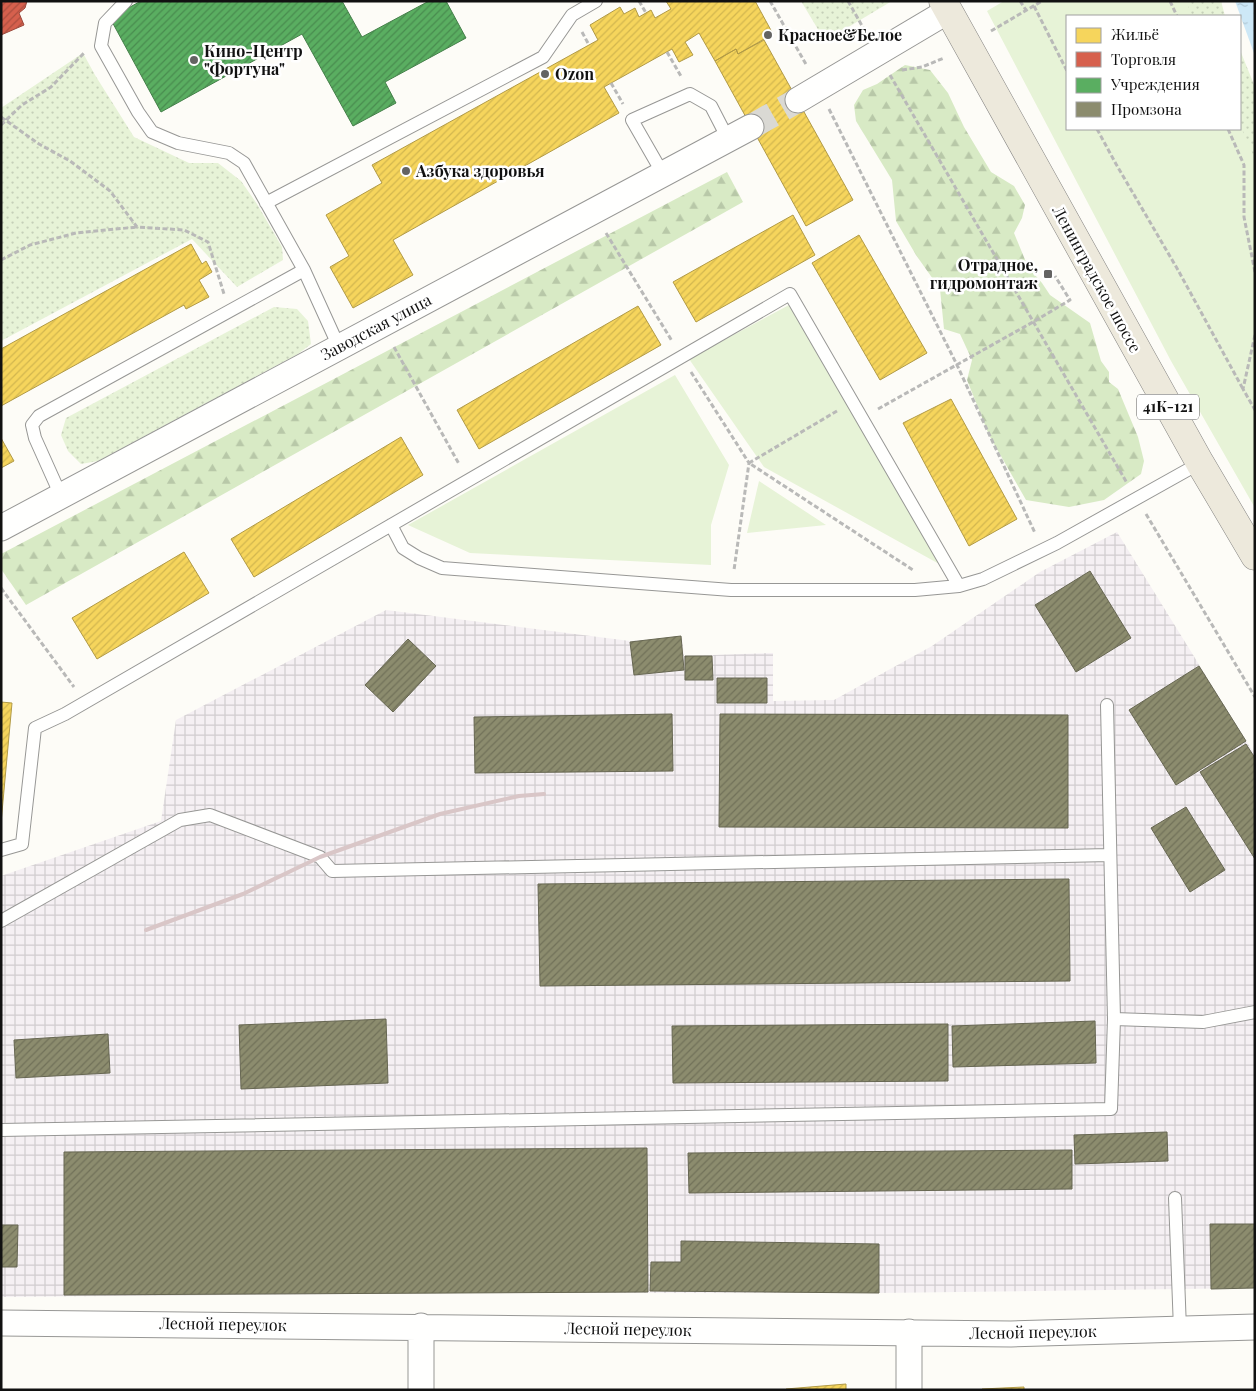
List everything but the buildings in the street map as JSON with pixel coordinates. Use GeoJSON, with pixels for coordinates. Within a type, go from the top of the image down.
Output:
{"type":"FeatureCollection","features":[{"type":"Feature","properties":{"kind":"main road","name":"Ленинградское шоссе"},"geometry":{"type":"LineString","coordinates":[[945,6],[1200,463],[1255,556]]}},
{"type":"Feature","properties":{"kind":"street"},"geometry":{"type":"LineString","coordinates":[[808,94],[878,53],[945,6]]}},
{"type":"Feature","properties":{"kind":"street","name":"Заводская улица"},"geometry":{"type":"LineString","coordinates":[[1,528],[751,126]]}},
{"type":"Feature","properties":{"kind":"street","name":"Лесной переулок"},"geometry":{"type":"LineString","coordinates":[[1,1322],[1011,1334],[1255,1328]]}},
{"type":"Feature","properties":{"kind":"street"},"geometry":{"type":"LineString","coordinates":[[420,1326],[421,1390]]}},
{"type":"Feature","properties":{"kind":"street"},"geometry":{"type":"LineString","coordinates":[[908,1332],[909,1390]]}},
{"type":"Feature","properties":{"kind":"lane"},"geometry":{"type":"LineString","coordinates":[[126,1],[105,23],[101,46],[135,107],[152,132],[178,143],[229,153],[244,163],[304,270],[339,347]]}},
{"type":"Feature","properties":{"kind":"lane"},"geometry":{"type":"LineString","coordinates":[[266,203],[543,57],[572,14],[596,1]]}},
{"type":"Feature","properties":{"kind":"lane"},"geometry":{"type":"LineString","coordinates":[[663,174],[632,120],[690,94],[710,106],[728,139]]}},
{"type":"Feature","properties":{"kind":"lane"},"geometry":{"type":"LineString","coordinates":[[61,496],[35,438],[32,425],[39,416],[304,270]]}},
{"type":"Feature","properties":{"kind":"lane"},"geometry":{"type":"LineString","coordinates":[[1,850],[22,844],[35,728],[85,702],[790,294],[959,586]]}},
{"type":"Feature","properties":{"kind":"lane"},"geometry":{"type":"LineString","coordinates":[[391,525],[403,548],[419,558],[442,568],[732,590],[915,590],[959,586],[984,579],[1043,550],[1200,463]]}},
{"type":"Feature","properties":{"kind":"lane"},"geometry":{"type":"LineString","coordinates":[[1,1130],[1111,1109],[1114,1019],[1107,705]]}},
{"type":"Feature","properties":{"kind":"lane"},"geometry":{"type":"LineString","coordinates":[[1,921],[180,820],[210,815],[320,858],[332,871],[1110,855]]}},
{"type":"Feature","properties":{"kind":"lane"},"geometry":{"type":"LineString","coordinates":[[1114,1019],[1203,1022],[1255,1012]]}},
{"type":"Feature","properties":{"kind":"lane"},"geometry":{"type":"LineString","coordinates":[[1175,1198],[1180,1329]]}},
{"type":"Feature","properties":{"kind":"path"},"geometry":{"type":"LineString","coordinates":[[639,1],[646,13]]}},
{"type":"Feature","properties":{"kind":"path"},"geometry":{"type":"LineString","coordinates":[[770,1],[808,94],[957,365],[1043,550]]}},
{"type":"Feature","properties":{"kind":"path"},"geometry":{"type":"LineString","coordinates":[[848,1],[878,53]]}},
{"type":"Feature","properties":{"kind":"path"},"geometry":{"type":"LineString","coordinates":[[1020,1],[1026,10]]}},
{"type":"Feature","properties":{"kind":"path"},"geometry":{"type":"LineString","coordinates":[[985,34],[1042,1]]}},
{"type":"Feature","properties":{"kind":"path"},"geometry":{"type":"LineString","coordinates":[[1170,1],[1177,15]]}},
{"type":"Feature","properties":{"kind":"path"},"geometry":{"type":"LineString","coordinates":[[1034,6],[1066,69]]}},
{"type":"Feature","properties":{"kind":"path"},"geometry":{"type":"LineString","coordinates":[[1,125],[22,106],[51,87],[83,53],[101,46]]}},
{"type":"Feature","properties":{"kind":"path"},"geometry":{"type":"LineString","coordinates":[[667,52],[690,94]]}},
{"type":"Feature","properties":{"kind":"path"},"geometry":{"type":"LineString","coordinates":[[944,58],[922,67],[888,71],[1136,499],[1255,697]]}},
{"type":"Feature","properties":{"kind":"path"},"geometry":{"type":"LineString","coordinates":[[1,117],[39,144],[70,162],[110,191],[137,227]]}},
{"type":"Feature","properties":{"kind":"path"},"geometry":{"type":"LineString","coordinates":[[1098,130],[1178,270],[1255,410]]}},
{"type":"Feature","properties":{"kind":"path"},"geometry":{"type":"LineString","coordinates":[[1228,130],[1244,165],[1244,218],[1255,272]]}},
{"type":"Feature","properties":{"kind":"path"},"geometry":{"type":"LineString","coordinates":[[593,211],[681,357],[749,463],[939,587]]}},
{"type":"Feature","properties":{"kind":"path"},"geometry":{"type":"LineString","coordinates":[[1,260],[30,246],[76,233],[137,227],[184,230],[208,242],[229,312]]}},
{"type":"Feature","properties":{"kind":"path"},"geometry":{"type":"LineString","coordinates":[[862,418],[1070,300],[1055,276]]}},
{"type":"Feature","properties":{"kind":"path"},"geometry":{"type":"LineString","coordinates":[[381,325],[469,480]]}},
{"type":"Feature","properties":{"kind":"path"},"geometry":{"type":"LineString","coordinates":[[1243,389],[1255,335]]}},
{"type":"Feature","properties":{"kind":"path"},"geometry":{"type":"LineString","coordinates":[[749,463],[853,402]]}},
{"type":"Feature","properties":{"kind":"path"},"geometry":{"type":"LineString","coordinates":[[732,590],[749,463]]}},
{"type":"Feature","properties":{"kind":"path"},"geometry":{"type":"LineString","coordinates":[[1,588],[85,702]]}},
{"type":"Feature","properties":{"kind":"shaded area"},"geometry":{"type":"Polygon","coordinates":[[[1117,532],[1255,755],[1255,1288],[879,1293],[470,1293],[1,1297],[1,876],[161,821],[176,720],[386,610],[630,641],[682,637],[684,656],[773,653],[773,701],[834,700],[932,646],[1040,572],[1117,532]]]}},
{"type":"Feature","properties":{"kind":"green space"},"geometry":{"type":"Polygon","coordinates":[[[801,1],[892,1],[825,41],[801,1]]]}},
{"type":"Feature","properties":{"kind":"green space"},"geometry":{"type":"Polygon","coordinates":[[[1004,1],[1186,1],[1192,15],[1066,15],[1066,130],[1241,130],[1241,127],[1255,159],[1255,508],[1171,361],[987,11],[1004,1]]]}},
{"type":"Feature","properties":{"kind":"green space"},"geometry":{"type":"Polygon","coordinates":[[[1175,1],[1221,1],[1225,15],[1181,15],[1175,1]]]}},
{"type":"Feature","properties":{"kind":"green space"},"geometry":{"type":"Polygon","coordinates":[[[1241,52],[1255,87],[1255,196],[1240,130],[1241,52]]]}},
{"type":"Feature","properties":{"kind":"green space"},"geometry":{"type":"Polygon","coordinates":[[[83,53],[134,137],[189,163],[218,163],[241,181],[282,247],[283,260],[237,287],[192,239],[1,341],[1,108],[83,53]]]}},
{"type":"Feature","properties":{"kind":"green space"},"geometry":{"type":"Polygon","coordinates":[[[905,65],[930,70],[948,93],[964,127],[991,172],[1014,186],[1025,205],[1022,218],[1014,233],[1028,267],[1050,295],[1090,323],[1101,361],[1109,372],[1109,382],[1118,389],[1138,437],[1144,461],[1141,474],[1104,500],[1069,507],[1026,500],[989,435],[967,380],[972,360],[960,334],[944,329],[940,289],[916,255],[896,221],[892,180],[856,121],[854,105],[863,90],[877,84],[905,65]]]}},
{"type":"Feature","properties":{"kind":"green space"},"geometry":{"type":"Polygon","coordinates":[[[727,172],[743,202],[26,605],[1,569],[1,554],[727,172]]]}},
{"type":"Feature","properties":{"kind":"green space"},"geometry":{"type":"Polygon","coordinates":[[[789,305],[941,565],[764,467],[689,359],[789,305]]]}},
{"type":"Feature","properties":{"kind":"green space"},"geometry":{"type":"Polygon","coordinates":[[[274,307],[297,309],[308,321],[311,344],[298,354],[98,461],[81,464],[68,451],[61,435],[66,418],[274,307]]]}},
{"type":"Feature","properties":{"kind":"green space"},"geometry":{"type":"Polygon","coordinates":[[[675,375],[729,465],[711,525],[711,565],[470,553],[408,525],[675,375]]]}},
{"type":"Feature","properties":{"kind":"green space"},"geometry":{"type":"Polygon","coordinates":[[[759,481],[826,525],[747,533],[759,481]]]}},
{"type":"Feature","properties":{"kind":"water"},"geometry":{"type":"Polygon","coordinates":[[[1235,1],[1255,1],[1255,56],[1241,15],[1235,1]]]}},
{"type":"Feature","properties":{"kind":"tunnel"},"geometry":{"type":"LineString","coordinates":[[751,127],[798,100]]}},
{"type":"Feature","properties":{"kind":"railway"},"geometry":{"type":"LineString","coordinates":[[146,930],[243,894],[320,857],[440,814],[519,796],[544,794]]}},
{"type":"Feature","properties":{"kind":"place","name":"Красное&Белое"},"geometry":{"type":"Point","coordinates":[768,35]}},
{"type":"Feature","properties":{"kind":"place","name":"Кино-Центр \"Фортуна\""},"geometry":{"type":"Point","coordinates":[194,60]}},
{"type":"Feature","properties":{"kind":"place","name":"Ozon"},"geometry":{"type":"Point","coordinates":[545,74]}},
{"type":"Feature","properties":{"kind":"place","name":"Азбука здоровья"},"geometry":{"type":"Point","coordinates":[406,171]}},
{"type":"Feature","properties":{"kind":"place","name":"Отрадное, гидромонтаж"},"geometry":{"type":"Point","coordinates":[1048,274]}}]}
